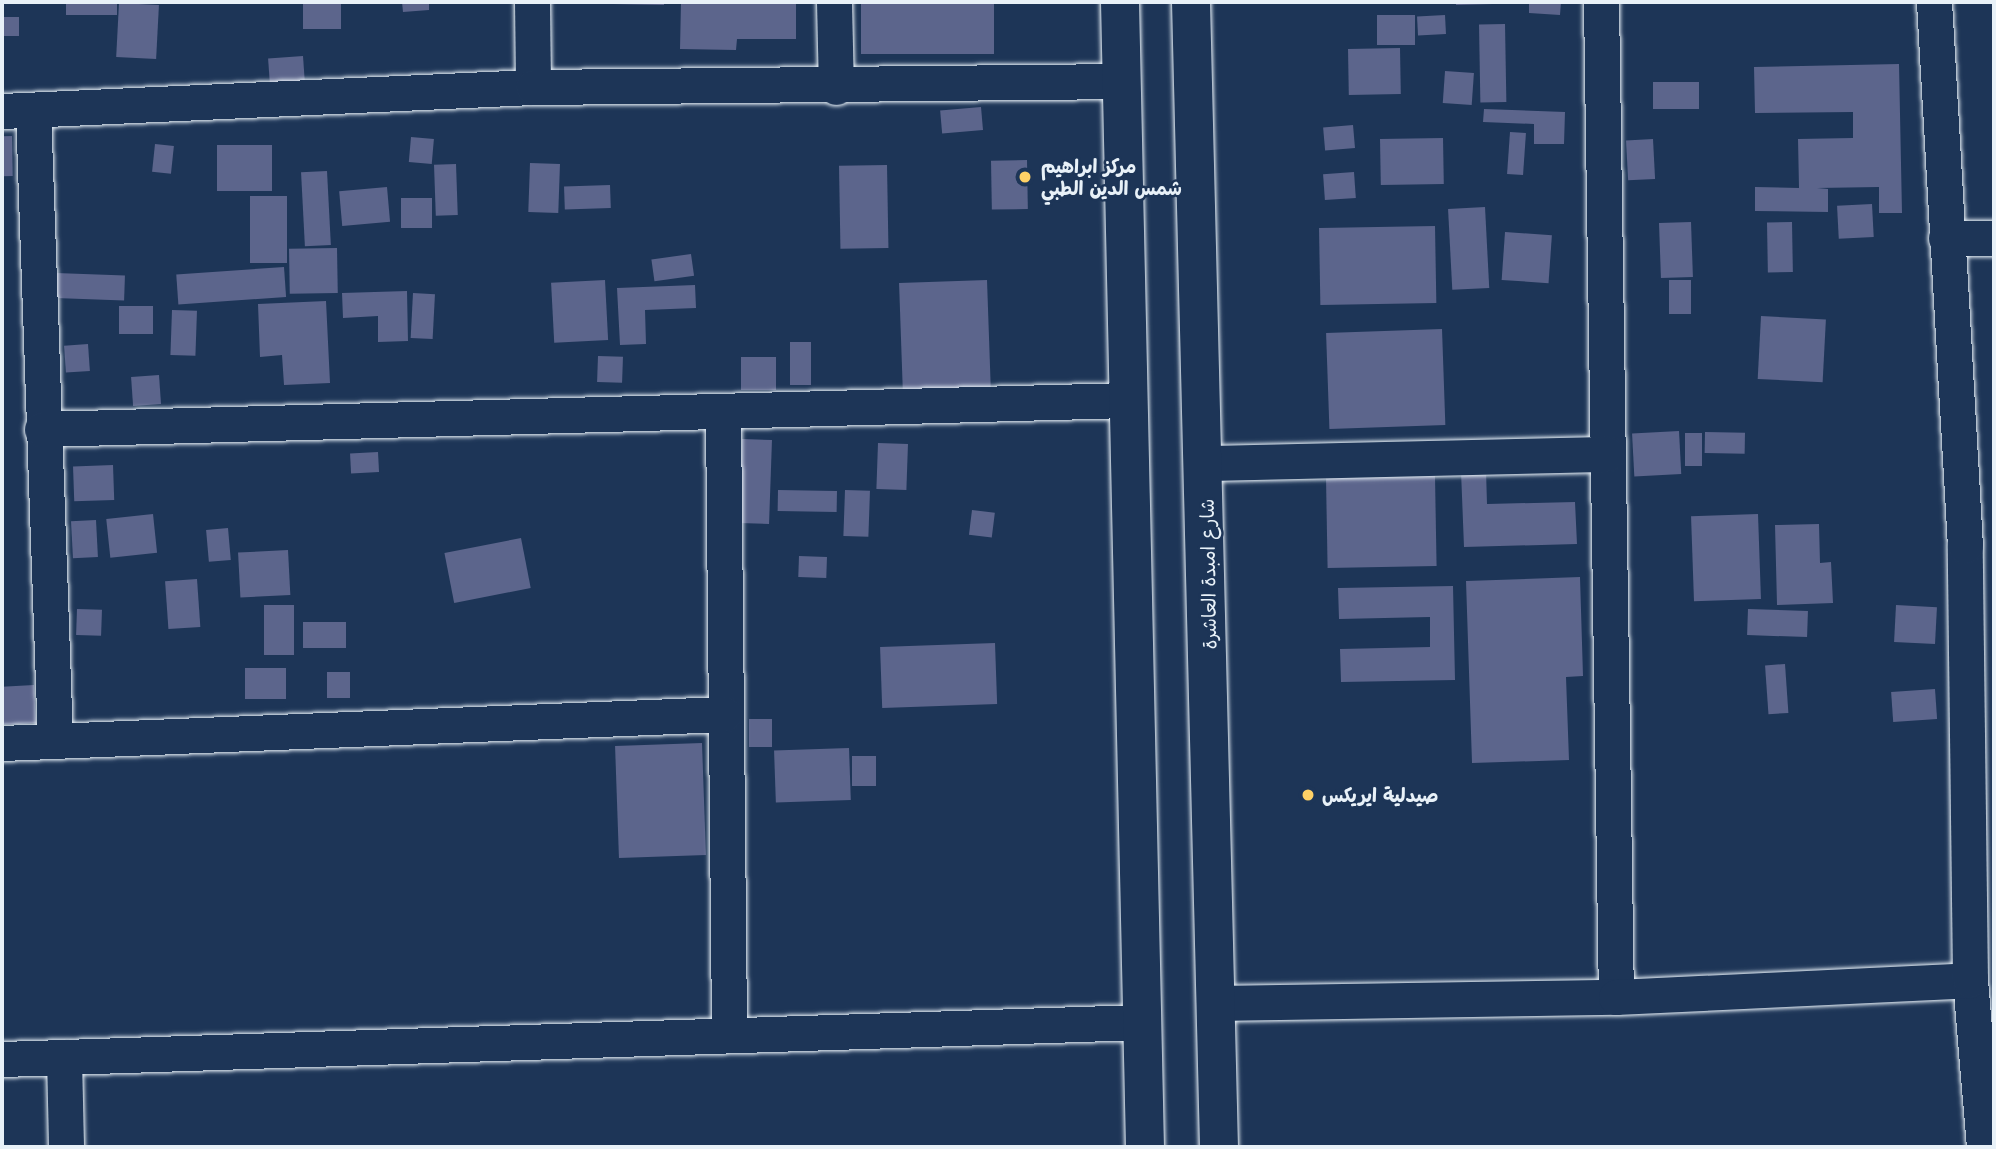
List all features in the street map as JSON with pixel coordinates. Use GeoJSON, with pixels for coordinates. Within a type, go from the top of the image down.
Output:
{"type":"FeatureCollection","features":[{"type":"Feature","properties":{"kind":"main road"},"geometry":{"type":"LineString","coordinates":[[1120,2],[1145,1147]]}},
{"type":"Feature","properties":{"kind":"main road","name":"شارع امبدة العاشرة"},"geometry":{"type":"LineString","coordinates":[[1191,2],[1206,463],[1219,1147]]}},
{"type":"Feature","properties":{"kind":"street"},"geometry":{"type":"LineString","coordinates":[[532,2],[533,87]]}},
{"type":"Feature","properties":{"kind":"street"},"geometry":{"type":"LineString","coordinates":[[834,2],[836,87]]}},
{"type":"Feature","properties":{"kind":"street"},"geometry":{"type":"LineString","coordinates":[[1601,2],[1616,997]]}},
{"type":"Feature","properties":{"kind":"street"},"geometry":{"type":"LineString","coordinates":[[1934,2],[1965,546],[1970,980],[1984,1147]]}},
{"type":"Feature","properties":{"kind":"street"},"geometry":{"type":"LineString","coordinates":[[55,740],[42,429],[17,110],[533,87],[836,87],[1122,81]]}},
{"type":"Feature","properties":{"kind":"street"},"geometry":{"type":"LineString","coordinates":[[1946,238],[1994,238]]}},
{"type":"Feature","properties":{"kind":"street"},"geometry":{"type":"LineString","coordinates":[[42,429],[723,415],[1129,400]]}},
{"type":"Feature","properties":{"kind":"street"},"geometry":{"type":"LineString","coordinates":[[723,415],[729,1034]]}},
{"type":"Feature","properties":{"kind":"street"},"geometry":{"type":"LineString","coordinates":[[1206,463],[1606,454]]}},
{"type":"Feature","properties":{"kind":"street"},"geometry":{"type":"LineString","coordinates":[[2,743],[724,714]]}},
{"type":"Feature","properties":{"kind":"street"},"geometry":{"type":"LineString","coordinates":[[1215,1003],[1616,997],[1970,980]]}},
{"type":"Feature","properties":{"kind":"street"},"geometry":{"type":"LineString","coordinates":[[2,1059],[1141,1022]]}},
{"type":"Feature","properties":{"kind":"street"},"geometry":{"type":"LineString","coordinates":[[64,1057],[66,1147]]}},
{"type":"Feature","properties":{"kind":"building"},"geometry":{"type":"Polygon","coordinates":[[[66,2],[117,2],[117,15],[66,15],[66,2]]]}},
{"type":"Feature","properties":{"kind":"building"},"geometry":{"type":"Polygon","coordinates":[[[292,2],[292,4],[265,4],[292,2]]]}},
{"type":"Feature","properties":{"kind":"building"},"geometry":{"type":"Polygon","coordinates":[[[303,2],[341,2],[341,29],[303,29],[303,2]]]}},
{"type":"Feature","properties":{"kind":"building"},"geometry":{"type":"Polygon","coordinates":[[[402,2],[429,2],[429,10],[403,12],[402,2]]]}},
{"type":"Feature","properties":{"kind":"building"},"geometry":{"type":"Polygon","coordinates":[[[664,2],[664,5],[613,4],[664,2]]]}},
{"type":"Feature","properties":{"kind":"building"},"geometry":{"type":"Polygon","coordinates":[[[681,2],[796,2],[796,39],[737,39],[736,50],[680,49],[681,2]]]}},
{"type":"Feature","properties":{"kind":"building"},"geometry":{"type":"Polygon","coordinates":[[[861,2],[994,2],[994,54],[861,54],[861,2]]]}},
{"type":"Feature","properties":{"kind":"building"},"geometry":{"type":"Polygon","coordinates":[[[1456,2],[1493,2],[1493,4],[1456,5],[1456,2]]]}},
{"type":"Feature","properties":{"kind":"building"},"geometry":{"type":"Polygon","coordinates":[[[1529,2],[1561,2],[1560,15],[1529,13],[1529,2]]]}},
{"type":"Feature","properties":{"kind":"building"},"geometry":{"type":"Polygon","coordinates":[[[119,3],[159,5],[156,59],[116,57],[119,3]]]}},
{"type":"Feature","properties":{"kind":"building"},"geometry":{"type":"Polygon","coordinates":[[[1377,15],[1415,15],[1415,45],[1377,45],[1377,15]]]}},
{"type":"Feature","properties":{"kind":"building"},"geometry":{"type":"Polygon","coordinates":[[[1445,15],[1446,34],[1418,35],[1417,16],[1445,15]]]}},
{"type":"Feature","properties":{"kind":"building"},"geometry":{"type":"Polygon","coordinates":[[[2,17],[19,17],[19,36],[2,36],[2,17]]]}},
{"type":"Feature","properties":{"kind":"building"},"geometry":{"type":"Polygon","coordinates":[[[1479,24],[1505,24],[1506,102],[1480,102],[1479,24]]]}},
{"type":"Feature","properties":{"kind":"building"},"geometry":{"type":"Polygon","coordinates":[[[1400,48],[1401,94],[1349,95],[1348,49],[1400,48]]]}},
{"type":"Feature","properties":{"kind":"building"},"geometry":{"type":"Polygon","coordinates":[[[303,56],[305,84],[270,86],[268,58],[303,56]]]}},
{"type":"Feature","properties":{"kind":"building"},"geometry":{"type":"Polygon","coordinates":[[[1899,64],[1902,213],[1879,213],[1879,187],[1817,188],[1828,189],[1828,212],[1755,211],[1755,187],[1799,188],[1798,139],[1853,138],[1853,112],[1755,113],[1754,67],[1899,64]]]}},
{"type":"Feature","properties":{"kind":"building"},"geometry":{"type":"Polygon","coordinates":[[[1445,71],[1474,73],[1472,105],[1443,103],[1445,71]]]}},
{"type":"Feature","properties":{"kind":"building"},"geometry":{"type":"Polygon","coordinates":[[[1653,82],[1699,82],[1699,109],[1653,109],[1653,82]]]}},
{"type":"Feature","properties":{"kind":"building"},"geometry":{"type":"Polygon","coordinates":[[[981,107],[983,130],[942,133],[940,111],[981,107]]]}},
{"type":"Feature","properties":{"kind":"building"},"geometry":{"type":"Polygon","coordinates":[[[1484,109],[1565,112],[1564,144],[1534,144],[1534,124],[1483,122],[1484,109]]]}},
{"type":"Feature","properties":{"kind":"building"},"geometry":{"type":"Polygon","coordinates":[[[1353,125],[1355,148],[1325,151],[1323,128],[1353,125]]]}},
{"type":"Feature","properties":{"kind":"building"},"geometry":{"type":"Polygon","coordinates":[[[1510,132],[1526,133],[1523,175],[1507,174],[1510,132]]]}},
{"type":"Feature","properties":{"kind":"building"},"geometry":{"type":"Polygon","coordinates":[[[2,136],[12,136],[13,176],[3,176],[2,136]]]}},
{"type":"Feature","properties":{"kind":"building"},"geometry":{"type":"Polygon","coordinates":[[[411,137],[434,139],[432,164],[409,162],[411,137]]]}},
{"type":"Feature","properties":{"kind":"building"},"geometry":{"type":"Polygon","coordinates":[[[1443,138],[1444,184],[1381,185],[1380,139],[1443,138]]]}},
{"type":"Feature","properties":{"kind":"building"},"geometry":{"type":"Polygon","coordinates":[[[1653,139],[1655,179],[1628,180],[1626,140],[1653,139]]]}},
{"type":"Feature","properties":{"kind":"building"},"geometry":{"type":"Polygon","coordinates":[[[155,144],[174,146],[171,174],[152,172],[155,144]]]}},
{"type":"Feature","properties":{"kind":"building"},"geometry":{"type":"Polygon","coordinates":[[[217,145],[272,145],[272,191],[217,191],[217,145]]]}},
{"type":"Feature","properties":{"kind":"building"},"geometry":{"type":"Polygon","coordinates":[[[1027,160],[1028,209],[992,210],[991,161],[1027,160]]]}},
{"type":"Feature","properties":{"kind":"building"},"geometry":{"type":"Polygon","coordinates":[[[530,163],[560,164],[558,213],[528,212],[530,163]]]}},
{"type":"Feature","properties":{"kind":"building"},"geometry":{"type":"Polygon","coordinates":[[[456,164],[458,215],[436,216],[434,165],[456,164]]]}},
{"type":"Feature","properties":{"kind":"building"},"geometry":{"type":"Polygon","coordinates":[[[887,165],[888,248],[840,249],[839,166],[887,165]]]}},
{"type":"Feature","properties":{"kind":"building"},"geometry":{"type":"Polygon","coordinates":[[[327,171],[331,245],[305,246],[301,172],[327,171]]]}},
{"type":"Feature","properties":{"kind":"building"},"geometry":{"type":"Polygon","coordinates":[[[1354,172],[1356,198],[1325,200],[1323,174],[1354,172]]]}},
{"type":"Feature","properties":{"kind":"building"},"geometry":{"type":"Polygon","coordinates":[[[610,185],[611,208],[565,210],[564,187],[610,185]]]}},
{"type":"Feature","properties":{"kind":"building"},"geometry":{"type":"Polygon","coordinates":[[[387,187],[390,222],[342,226],[339,191],[387,187]]]}},
{"type":"Feature","properties":{"kind":"building"},"geometry":{"type":"Polygon","coordinates":[[[250,196],[287,196],[287,263],[250,263],[250,196]]]}},
{"type":"Feature","properties":{"kind":"building"},"geometry":{"type":"Polygon","coordinates":[[[401,198],[432,198],[432,228],[401,228],[401,198]]]}},
{"type":"Feature","properties":{"kind":"building"},"geometry":{"type":"Polygon","coordinates":[[[1872,204],[1874,237],[1839,239],[1837,206],[1872,204]]]}},
{"type":"Feature","properties":{"kind":"building"},"geometry":{"type":"Polygon","coordinates":[[[1485,207],[1489,288],[1452,290],[1448,209],[1485,207]]]}},
{"type":"Feature","properties":{"kind":"building"},"geometry":{"type":"Polygon","coordinates":[[[1691,222],[1693,277],[1661,278],[1659,223],[1691,222]]]}},
{"type":"Feature","properties":{"kind":"building"},"geometry":{"type":"Polygon","coordinates":[[[1767,222],[1792,222],[1793,272],[1768,272],[1767,222]]]}},
{"type":"Feature","properties":{"kind":"building"},"geometry":{"type":"Polygon","coordinates":[[[1435,226],[1436,303],[1320,305],[1319,228],[1435,226]]]}},
{"type":"Feature","properties":{"kind":"building"},"geometry":{"type":"Polygon","coordinates":[[[1505,232],[1552,235],[1549,283],[1502,280],[1505,232]]]}},
{"type":"Feature","properties":{"kind":"building"},"geometry":{"type":"Polygon","coordinates":[[[337,248],[338,293],[290,294],[289,249],[337,248]]]}},
{"type":"Feature","properties":{"kind":"building"},"geometry":{"type":"Polygon","coordinates":[[[691,254],[694,276],[654,281],[651,260],[691,254]]]}},
{"type":"Feature","properties":{"kind":"building"},"geometry":{"type":"Polygon","coordinates":[[[284,267],[286,297],[178,304],[176,275],[284,267]]]}},
{"type":"Feature","properties":{"kind":"building"},"geometry":{"type":"Polygon","coordinates":[[[56,273],[125,275],[124,300],[55,298],[56,273]]]}},
{"type":"Feature","properties":{"kind":"building"},"geometry":{"type":"Polygon","coordinates":[[[605,280],[608,340],[554,343],[551,283],[605,280]]]}},
{"type":"Feature","properties":{"kind":"building"},"geometry":{"type":"Polygon","coordinates":[[[987,280],[991,408],[904,411],[899,283],[987,280]]]}},
{"type":"Feature","properties":{"kind":"building"},"geometry":{"type":"Polygon","coordinates":[[[1669,280],[1691,280],[1691,314],[1669,314],[1669,280]]]}},
{"type":"Feature","properties":{"kind":"building"},"geometry":{"type":"Polygon","coordinates":[[[695,285],[696,308],[645,310],[646,344],[620,345],[617,288],[695,285]]]}},
{"type":"Feature","properties":{"kind":"building"},"geometry":{"type":"Polygon","coordinates":[[[407,291],[408,341],[378,342],[378,316],[343,318],[342,293],[407,291]]]}},
{"type":"Feature","properties":{"kind":"building"},"geometry":{"type":"Polygon","coordinates":[[[413,293],[435,294],[433,339],[411,338],[413,293]]]}},
{"type":"Feature","properties":{"kind":"building"},"geometry":{"type":"Polygon","coordinates":[[[326,301],[330,383],[284,385],[282,355],[260,357],[258,304],[326,301]]]}},
{"type":"Feature","properties":{"kind":"building"},"geometry":{"type":"Polygon","coordinates":[[[119,306],[153,306],[153,334],[119,334],[119,306]]]}},
{"type":"Feature","properties":{"kind":"building"},"geometry":{"type":"Polygon","coordinates":[[[172,310],[197,311],[195,356],[170,355],[172,310]]]}},
{"type":"Feature","properties":{"kind":"building"},"geometry":{"type":"Polygon","coordinates":[[[1761,316],[1826,319],[1823,382],[1758,379],[1761,316]]]}},
{"type":"Feature","properties":{"kind":"building"},"geometry":{"type":"Polygon","coordinates":[[[1442,329],[1445,425],[1329,429],[1326,333],[1442,329]]]}},
{"type":"Feature","properties":{"kind":"building"},"geometry":{"type":"Polygon","coordinates":[[[790,342],[811,342],[811,385],[790,385],[790,342]]]}},
{"type":"Feature","properties":{"kind":"building"},"geometry":{"type":"Polygon","coordinates":[[[88,344],[90,371],[66,373],[64,346],[88,344]]]}},
{"type":"Feature","properties":{"kind":"building"},"geometry":{"type":"Polygon","coordinates":[[[598,356],[623,357],[622,383],[597,382],[598,356]]]}},
{"type":"Feature","properties":{"kind":"building"},"geometry":{"type":"Polygon","coordinates":[[[741,357],[776,357],[776,390],[741,390],[741,357]]]}},
{"type":"Feature","properties":{"kind":"building"},"geometry":{"type":"Polygon","coordinates":[[[159,375],[161,404],[133,406],[131,377],[159,375]]]}},
{"type":"Feature","properties":{"kind":"building"},"geometry":{"type":"Polygon","coordinates":[[[1679,431],[1681,474],[1634,476],[1632,433],[1679,431]]]}},
{"type":"Feature","properties":{"kind":"building"},"geometry":{"type":"Polygon","coordinates":[[[1705,432],[1745,433],[1745,454],[1705,453],[1705,432]]]}},
{"type":"Feature","properties":{"kind":"building"},"geometry":{"type":"Polygon","coordinates":[[[1685,433],[1702,433],[1702,466],[1685,466],[1685,433]]]}},
{"type":"Feature","properties":{"kind":"building"},"geometry":{"type":"Polygon","coordinates":[[[742,439],[772,440],[769,524],[739,523],[742,439]]]}},
{"type":"Feature","properties":{"kind":"building"},"geometry":{"type":"Polygon","coordinates":[[[878,443],[908,444],[906,490],[876,489],[878,443]]]}},
{"type":"Feature","properties":{"kind":"building"},"geometry":{"type":"Polygon","coordinates":[[[378,452],[379,472],[351,473],[350,453],[378,452]]]}},
{"type":"Feature","properties":{"kind":"building"},"geometry":{"type":"Polygon","coordinates":[[[113,465],[114,500],[74,501],[73,466],[113,465]]]}},
{"type":"Feature","properties":{"kind":"building"},"geometry":{"type":"Polygon","coordinates":[[[1486,470],[1487,504],[1575,502],[1577,544],[1464,547],[1461,471],[1486,470]]]}},
{"type":"Feature","properties":{"kind":"building"},"geometry":{"type":"Polygon","coordinates":[[[1435,476],[1437,566],[1328,568],[1326,478],[1435,476]]]}},
{"type":"Feature","properties":{"kind":"building"},"geometry":{"type":"Polygon","coordinates":[[[778,490],[837,491],[837,512],[778,511],[778,490]]]}},
{"type":"Feature","properties":{"kind":"building"},"geometry":{"type":"Polygon","coordinates":[[[845,490],[870,491],[868,537],[843,536],[845,490]]]}},
{"type":"Feature","properties":{"kind":"building"},"geometry":{"type":"Polygon","coordinates":[[[972,510],[995,513],[992,538],[969,535],[972,510]]]}},
{"type":"Feature","properties":{"kind":"building"},"geometry":{"type":"Polygon","coordinates":[[[153,514],[157,553],[110,558],[106,519],[153,514]]]}},
{"type":"Feature","properties":{"kind":"building"},"geometry":{"type":"Polygon","coordinates":[[[1758,514],[1761,599],[1694,601],[1691,516],[1758,514]]]}},
{"type":"Feature","properties":{"kind":"building"},"geometry":{"type":"Polygon","coordinates":[[[96,520],[98,557],[73,558],[71,521],[96,520]]]}},
{"type":"Feature","properties":{"kind":"building"},"geometry":{"type":"Polygon","coordinates":[[[1819,524],[1820,563],[1831,562],[1833,603],[1777,605],[1775,525],[1819,524]]]}},
{"type":"Feature","properties":{"kind":"building"},"geometry":{"type":"Polygon","coordinates":[[[228,528],[231,560],[209,562],[206,530],[228,528]]]}},
{"type":"Feature","properties":{"kind":"building"},"geometry":{"type":"Polygon","coordinates":[[[521,538],[531,588],[454,603],[444,553],[521,538]]]}},
{"type":"Feature","properties":{"kind":"building"},"geometry":{"type":"Polygon","coordinates":[[[288,550],[290,595],[240,598],[238,553],[288,550]]]}},
{"type":"Feature","properties":{"kind":"building"},"geometry":{"type":"Polygon","coordinates":[[[799,556],[827,557],[826,578],[798,577],[799,556]]]}},
{"type":"Feature","properties":{"kind":"building"},"geometry":{"type":"Polygon","coordinates":[[[1580,577],[1583,676],[1566,677],[1569,760],[1472,763],[1466,581],[1580,577]]]}},
{"type":"Feature","properties":{"kind":"building"},"geometry":{"type":"Polygon","coordinates":[[[197,579],[200,627],[168,629],[165,581],[197,579]]]}},
{"type":"Feature","properties":{"kind":"building"},"geometry":{"type":"Polygon","coordinates":[[[1453,586],[1455,680],[1341,682],[1340,649],[1430,647],[1430,617],[1339,619],[1338,588],[1453,586]]]}},
{"type":"Feature","properties":{"kind":"building"},"geometry":{"type":"Polygon","coordinates":[[[264,605],[294,605],[294,655],[264,655],[264,605]]]}},
{"type":"Feature","properties":{"kind":"building"},"geometry":{"type":"Polygon","coordinates":[[[1896,605],[1937,607],[1935,644],[1894,642],[1896,605]]]}},
{"type":"Feature","properties":{"kind":"building"},"geometry":{"type":"Polygon","coordinates":[[[77,609],[102,610],[101,636],[76,635],[77,609]]]}},
{"type":"Feature","properties":{"kind":"building"},"geometry":{"type":"Polygon","coordinates":[[[1748,609],[1808,611],[1807,637],[1747,635],[1748,609]]]}},
{"type":"Feature","properties":{"kind":"building"},"geometry":{"type":"Polygon","coordinates":[[[303,622],[346,622],[346,648],[303,648],[303,622]]]}},
{"type":"Feature","properties":{"kind":"building"},"geometry":{"type":"Polygon","coordinates":[[[995,643],[997,704],[882,708],[880,647],[995,643]]]}},
{"type":"Feature","properties":{"kind":"building"},"geometry":{"type":"Polygon","coordinates":[[[1785,664],[1788,713],[1768,714],[1765,665],[1785,664]]]}},
{"type":"Feature","properties":{"kind":"building"},"geometry":{"type":"Polygon","coordinates":[[[245,668],[286,668],[286,699],[245,699],[245,668]]]}},
{"type":"Feature","properties":{"kind":"building"},"geometry":{"type":"Polygon","coordinates":[[[327,672],[350,672],[350,698],[327,698],[327,672]]]}},
{"type":"Feature","properties":{"kind":"building"},"geometry":{"type":"Polygon","coordinates":[[[34,685],[36,723],[4,725],[2,687],[34,685]]]}},
{"type":"Feature","properties":{"kind":"building"},"geometry":{"type":"Polygon","coordinates":[[[1935,689],[1937,719],[1893,722],[1891,692],[1935,689]]]}},
{"type":"Feature","properties":{"kind":"building"},"geometry":{"type":"Polygon","coordinates":[[[749,719],[772,719],[772,747],[749,747],[749,719]]]}},
{"type":"Feature","properties":{"kind":"building"},"geometry":{"type":"Polygon","coordinates":[[[702,743],[706,855],[619,858],[615,746],[702,743]]]}},
{"type":"Feature","properties":{"kind":"building"},"geometry":{"type":"Polygon","coordinates":[[[849,748],[851,800],[776,803],[774,751],[849,748]]]}},
{"type":"Feature","properties":{"kind":"building"},"geometry":{"type":"Polygon","coordinates":[[[852,756],[876,756],[876,786],[852,786],[852,756]]]}},
{"type":"Feature","properties":{"kind":"place","name":"مركز ابراهيم شمس الدين الطبي"},"geometry":{"type":"Point","coordinates":[1025,177]}},
{"type":"Feature","properties":{"kind":"place","name":"صيدلية ايريكس"},"geometry":{"type":"Point","coordinates":[1308,795]}}]}
